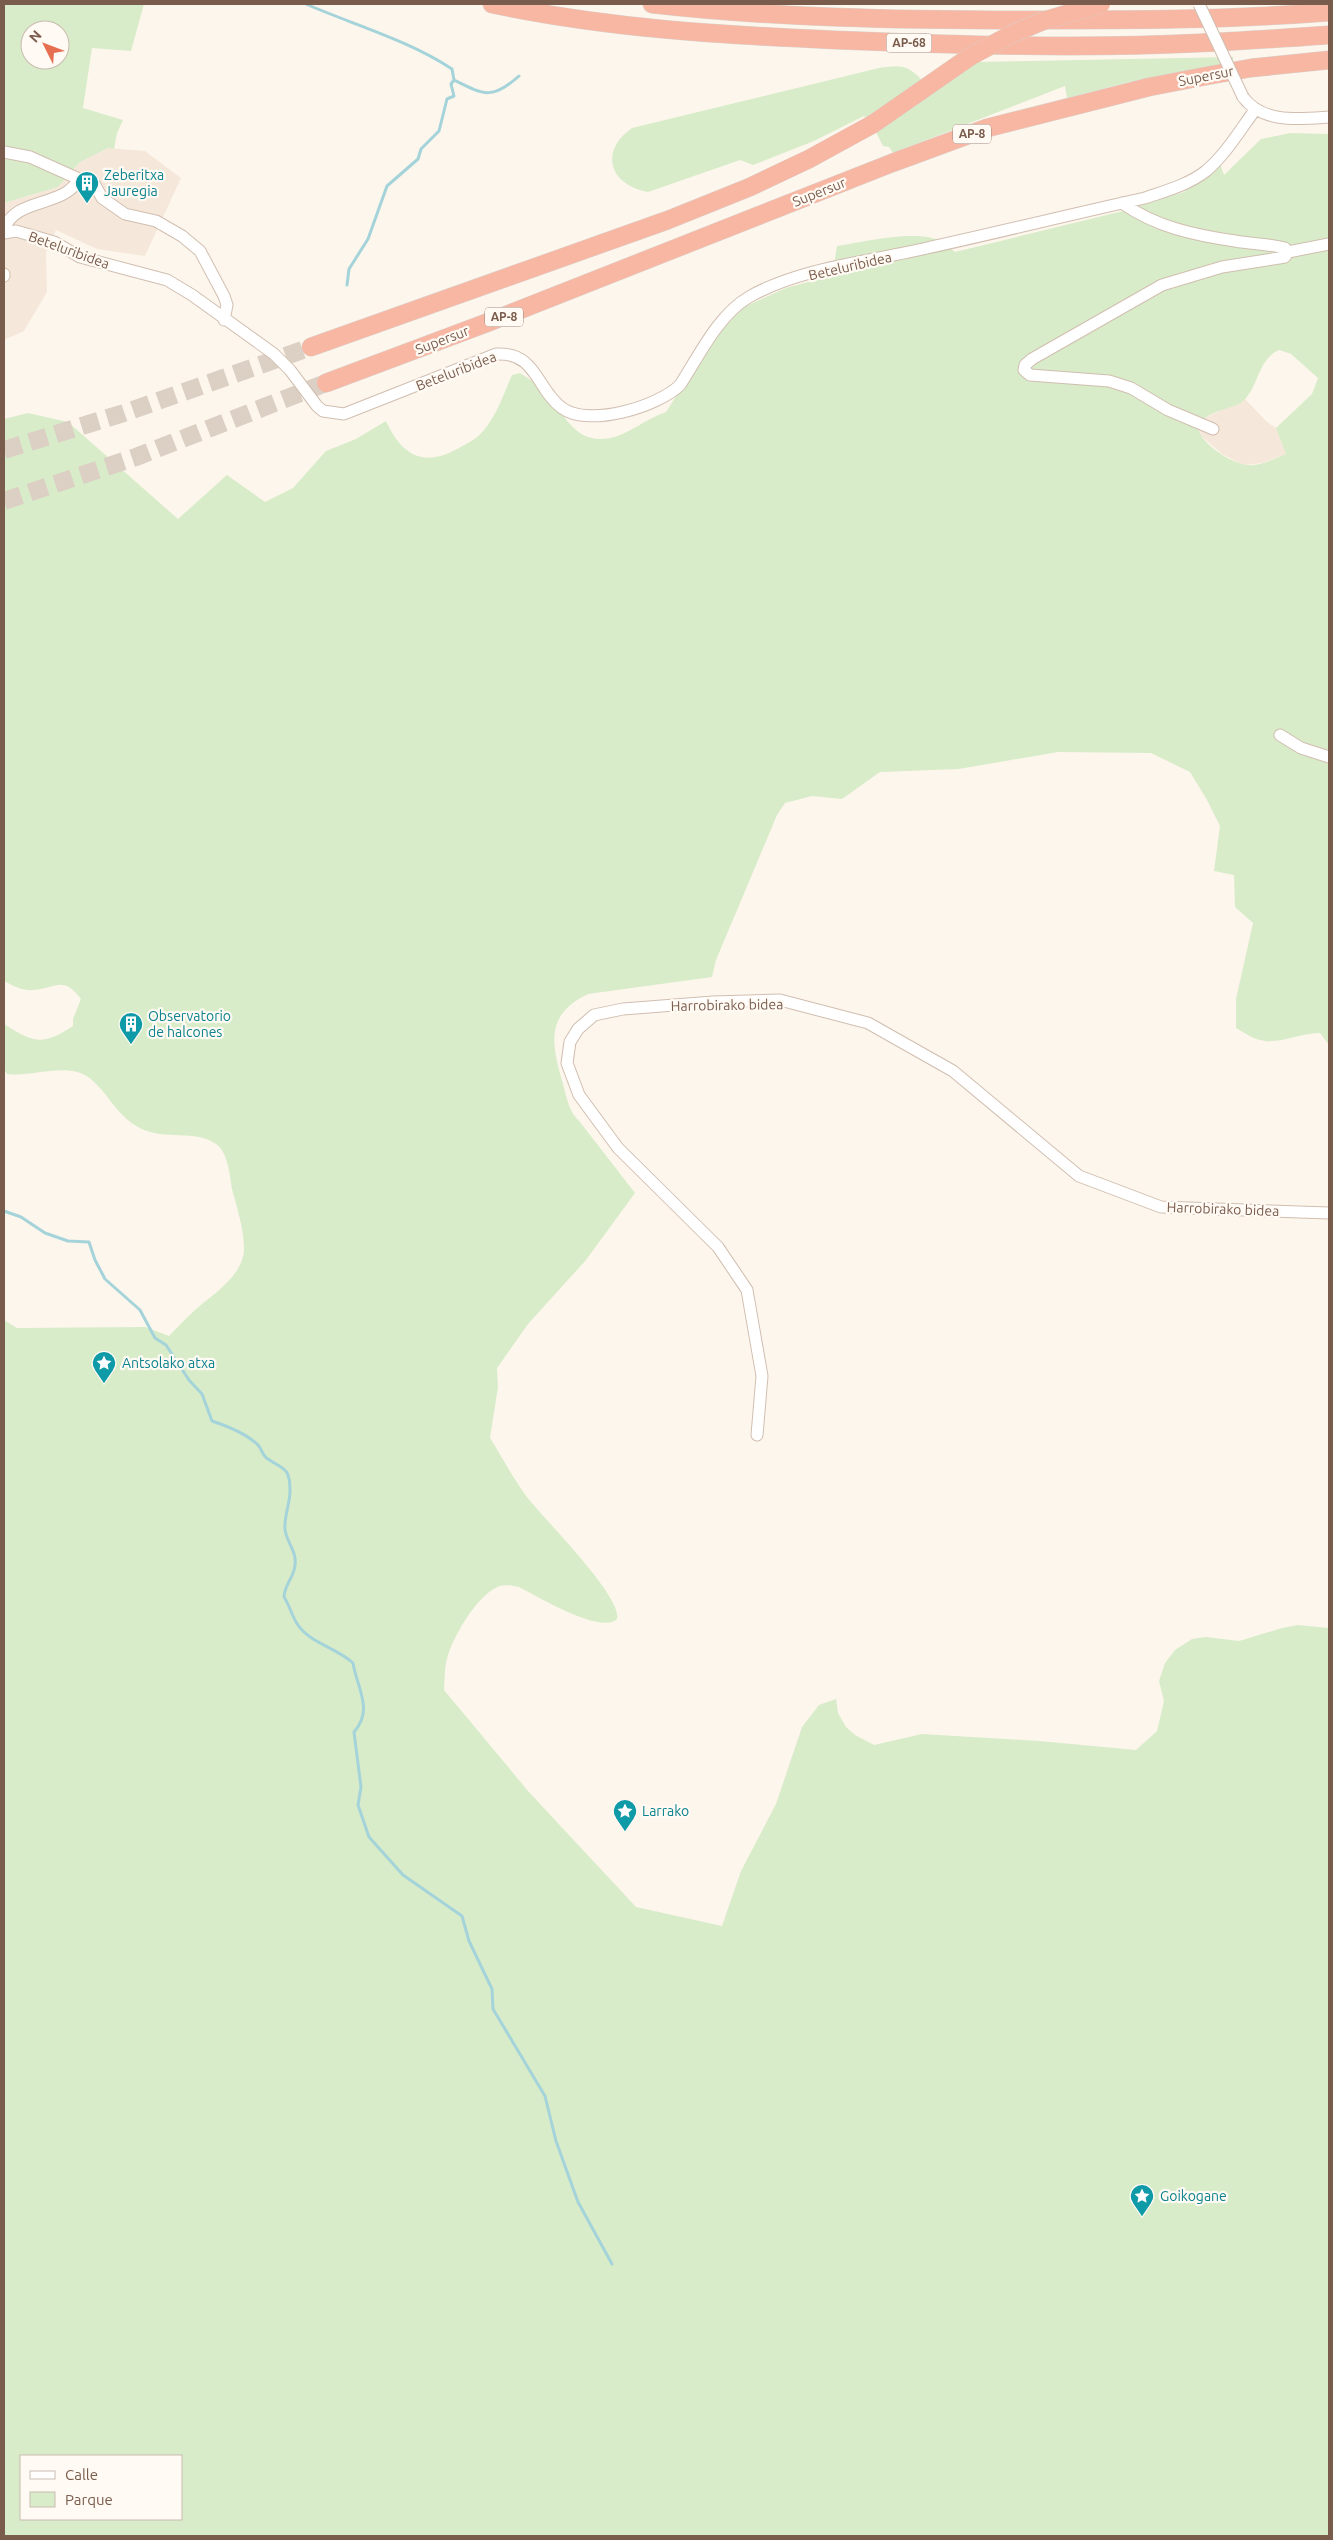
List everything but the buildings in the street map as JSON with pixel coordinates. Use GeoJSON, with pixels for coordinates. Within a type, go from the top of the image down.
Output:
{"type":"FeatureCollection","features":[{"type":"Feature","properties":{"kind":"highway","name":"AP-68"},"geometry":{"type":"LineString","coordinates":[[492,4],[566,18],[661,30],[871,41],[1008,45],[1196,44],[1329,35]]}},
{"type":"Feature","properties":{"kind":"highway","name":"AP-68"},"geometry":{"type":"LineString","coordinates":[[652,4],[770,13],[957,20],[1148,20],[1329,12]]}},
{"type":"Feature","properties":{"kind":"highway"},"geometry":{"type":"LineString","coordinates":[[311,348],[668,220],[759,183],[873,124],[970,56],[1044,22],[1101,4]]}},
{"type":"Feature","properties":{"kind":"highway","name":"Supersur"},"geometry":{"type":"LineString","coordinates":[[326,384],[498,319],[892,163],[987,128],[1206,76],[1251,68],[1329,60]]}},
{"type":"Feature","properties":{"kind":"street"},"geometry":{"type":"LineString","coordinates":[[1199,4],[1242,98],[1255,110],[1271,116],[1285,118],[1329,117]]}},
{"type":"Feature","properties":{"kind":"street","name":"Beteluribidea"},"geometry":{"type":"LineString","coordinates":[[4,231],[16,231],[54,242],[80,257],[167,280],[192,295],[224,320],[274,354],[290,370],[317,406],[323,411],[334,414],[354,410],[496,354],[506,353],[519,357],[532,367],[554,400],[564,410],[575,414],[596,416],[626,412],[672,393],[680,386],[716,328],[748,297],[783,282],[839,266],[926,249],[1122,203],[1176,187],[1204,172],[1219,158],[1255,110]]}},
{"type":"Feature","properties":{"kind":"street"},"geometry":{"type":"LineString","coordinates":[[4,152],[30,157],[95,185],[102,198],[126,214],[156,221],[182,236],[200,251],[224,296],[227,305],[224,320]]}},
{"type":"Feature","properties":{"kind":"street"},"geometry":{"type":"LineString","coordinates":[[4,231],[6,224],[17,212],[60,196],[76,184],[79,179]]}},
{"type":"Feature","properties":{"kind":"street"},"geometry":{"type":"LineString","coordinates":[[1122,203],[1142,217],[1182,232],[1236,242],[1278,246],[1285,248],[1288,252]]}},
{"type":"Feature","properties":{"kind":"street"},"geometry":{"type":"LineString","coordinates":[[1213,430],[1168,410],[1131,388],[1109,381],[1030,375],[1024,370],[1024,365],[1162,285],[1222,267],[1285,257],[1288,252],[1329,244]]}},
{"type":"Feature","properties":{"kind":"street"},"geometry":{"type":"LineString","coordinates":[[1280,735],[1301,748],[1329,757]]}},
{"type":"Feature","properties":{"kind":"street","name":"Harrobirako bidea"},"geometry":{"type":"LineString","coordinates":[[757,1435],[762,1376],[747,1290],[718,1247],[618,1148],[579,1095],[567,1063],[570,1042],[578,1028],[594,1015],[623,1009],[780,1000],[868,1023],[954,1072],[1079,1176],[1162,1207],[1329,1213]]}},
{"type":"Feature","properties":{"kind":"shaded area"},"geometry":{"type":"Polygon","coordinates":[[[108,148],[145,151],[181,178],[145,256],[97,249],[56,230],[46,253],[47,292],[24,331],[4,340],[4,203],[58,187],[80,162],[108,148]]]}},
{"type":"Feature","properties":{"kind":"shaded area"},"geometry":{"type":"Polygon","coordinates":[[[1245,399],[1267,422],[1276,428],[1287,454],[1262,463],[1243,465],[1222,454],[1199,434],[1197,427],[1202,419],[1245,399]]]}},
{"type":"Feature","properties":{"kind":"green space"},"geometry":{"type":"Polygon","coordinates":[[[4,4],[144,4],[131,51],[92,48],[83,108],[123,120],[117,133],[114,149],[108,148],[80,162],[58,187],[4,203],[4,4]]]}},
{"type":"Feature","properties":{"kind":"green space"},"geometry":{"type":"Polygon","coordinates":[[[1233,57],[1233,63],[1129,82],[1067,98],[1065,86],[893,153],[889,147],[883,146],[875,130],[864,116],[814,141],[753,165],[740,160],[648,192],[624,182],[617,175],[613,166],[612,157],[615,147],[632,128],[879,68],[903,67],[912,71],[923,81],[976,62],[1233,57]]]}},
{"type":"Feature","properties":{"kind":"green space"},"geometry":{"type":"Polygon","coordinates":[[[1290,133],[1329,134],[1329,1045],[1320,1033],[1278,1041],[1265,1041],[1253,1038],[1236,1028],[1236,999],[1253,923],[1235,907],[1234,875],[1214,871],[1220,826],[1207,800],[1190,772],[1151,753],[1058,752],[959,769],[880,772],[842,799],[812,796],[785,803],[777,815],[716,960],[712,977],[588,994],[574,1002],[564,1011],[558,1021],[555,1032],[556,1056],[571,1110],[635,1193],[586,1260],[528,1324],[497,1368],[498,1387],[490,1438],[527,1497],[580,1557],[608,1593],[615,1608],[617,1619],[609,1623],[597,1622],[569,1612],[519,1587],[500,1586],[483,1597],[467,1617],[454,1640],[447,1659],[444,1690],[528,1791],[636,1907],[722,1926],[741,1871],[776,1804],[802,1727],[819,1705],[836,1699],[838,1713],[846,1727],[855,1735],[874,1745],[922,1734],[1039,1741],[1136,1750],[1157,1731],[1164,1701],[1159,1681],[1165,1663],[1175,1650],[1192,1639],[1206,1637],[1239,1641],[1298,1625],[1329,1628],[1329,2536],[4,2536],[4,1320],[17,1328],[145,1327],[169,1336],[232,1277],[242,1259],[244,1241],[228,1165],[223,1153],[216,1144],[199,1137],[159,1134],[140,1128],[126,1118],[98,1086],[83,1074],[62,1070],[17,1075],[7,1074],[4,1069],[4,1024],[23,1035],[38,1040],[54,1037],[73,1026],[73,1019],[81,999],[69,987],[64,985],[26,990],[4,981],[4,419],[28,413],[68,422],[178,519],[227,475],[265,502],[293,488],[326,451],[356,439],[386,421],[399,443],[415,455],[435,457],[446,454],[482,433],[496,411],[512,375],[520,373],[548,394],[566,419],[580,433],[598,439],[610,438],[624,434],[666,412],[712,340],[744,307],[786,288],[823,278],[834,265],[837,246],[891,237],[920,236],[943,242],[955,252],[1123,211],[1184,192],[1220,164],[1224,175],[1261,139],[1290,133]],[[1279,350],[1272,354],[1263,365],[1250,392],[1242,402],[1215,412],[1197,427],[1205,441],[1220,454],[1246,465],[1253,465],[1270,461],[1286,454],[1276,428],[1312,394],[1318,378],[1291,354],[1279,350]]]}},
{"type":"Feature","properties":{"kind":"waterway"},"geometry":{"type":"LineString","coordinates":[[306,4],[435,59],[452,69],[454,80],[481,92],[488,93],[502,89],[519,76]]}},
{"type":"Feature","properties":{"kind":"waterway"},"geometry":{"type":"LineString","coordinates":[[347,285],[349,269],[368,239],[387,186],[418,159],[421,149],[439,131],[447,99],[454,96],[451,84],[454,80]]}},
{"type":"Feature","properties":{"kind":"waterway"},"geometry":{"type":"LineString","coordinates":[[4,1211],[21,1217],[45,1233],[68,1241],[89,1242],[95,1260],[105,1279],[140,1310],[155,1338],[166,1345],[189,1380],[202,1394],[212,1421],[247,1436],[259,1446],[266,1458],[287,1473],[290,1491],[285,1529],[295,1560],[293,1574],[284,1597],[296,1622],[303,1631],[353,1663],[364,1707],[360,1724],[354,1732],[361,1787],[358,1805],[369,1837],[403,1875],[462,1916],[469,1941],[492,1989],[493,2009],[545,2096],[556,2141],[578,2202],[612,2264]]}},
{"type":"Feature","properties":{"kind":"tunnel"},"geometry":{"type":"LineString","coordinates":[[4,450],[124,413],[311,347]]}},
{"type":"Feature","properties":{"kind":"tunnel"},"geometry":{"type":"LineString","coordinates":[[4,501],[136,457],[326,383]]}},
{"type":"Feature","properties":{"kind":"place","name":"Zeberitxa Jauregia"},"geometry":{"type":"Point","coordinates":[87,204]}},
{"type":"Feature","properties":{"kind":"place","name":"Observatorio de halcones"},"geometry":{"type":"Point","coordinates":[131,1045]}},
{"type":"Feature","properties":{"kind":"place","name":"Antsolako atxa"},"geometry":{"type":"Point","coordinates":[104,1384]}},
{"type":"Feature","properties":{"kind":"place","name":"Larrako"},"geometry":{"type":"Point","coordinates":[625,1832]}},
{"type":"Feature","properties":{"kind":"place","name":"Goikogane"},"geometry":{"type":"Point","coordinates":[1142,2217]}}]}
